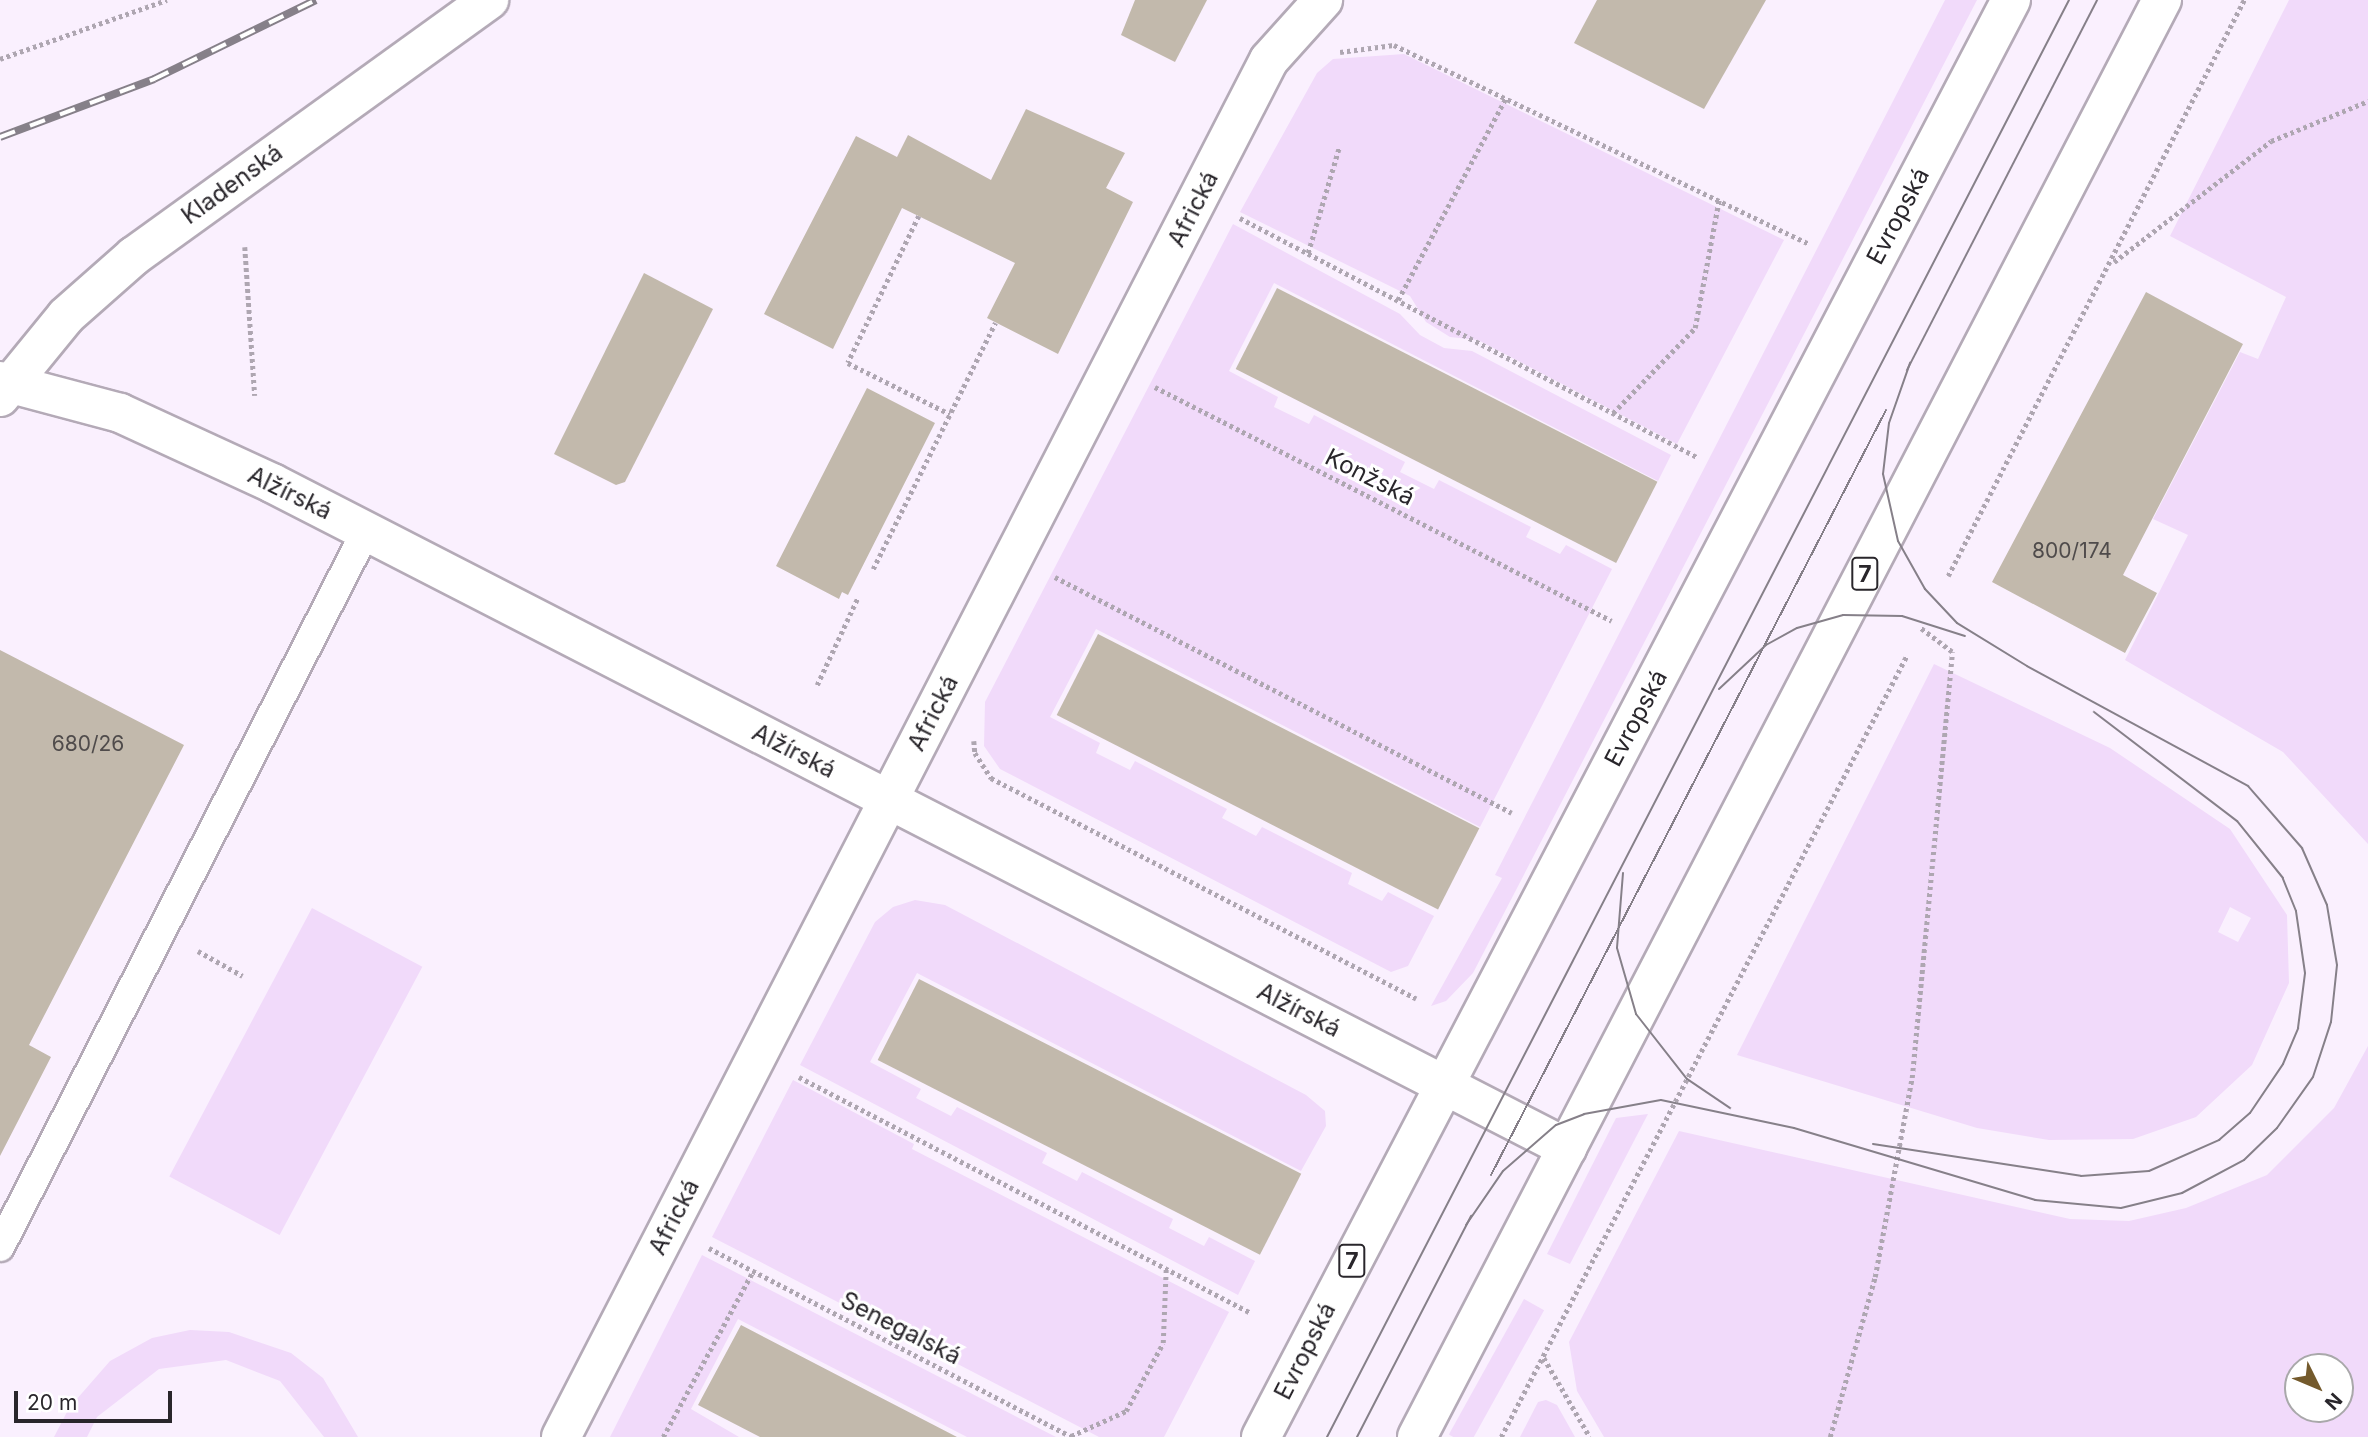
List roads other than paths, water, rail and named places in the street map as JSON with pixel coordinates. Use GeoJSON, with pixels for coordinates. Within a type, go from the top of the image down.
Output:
{"type":"FeatureCollection","features":[{"type":"Feature","properties":{"kind":"street","name":"Kladenská"},"geometry":{"type":"LineString","coordinates":[[3,387],[66,316],[134,256],[489,0]]}},
{"type":"Feature","properties":{"kind":"street","name":"Africká"},"geometry":{"type":"LineString","coordinates":[[561,1437],[1269,60],[1323,0]]}},
{"type":"Feature","properties":{"kind":"street","name":"Evropská"},"geometry":{"type":"LineString","coordinates":[[1261,1437],[2011,0]]}},
{"type":"Feature","properties":{"kind":"street","name":"7"},"geometry":{"type":"LineString","coordinates":[[1417,1437],[2162,0]]}},
{"type":"Feature","properties":{"kind":"street","name":"Alžírská"},"geometry":{"type":"LineString","coordinates":[[3,387],[131,418],[366,531],[1567,1148]]}},
{"type":"Feature","properties":{"kind":"lane"},"geometry":{"type":"LineString","coordinates":[[0,1247],[366,531]]}},
{"type":"Feature","properties":{"kind":"tram line"},"geometry":{"type":"LineString","coordinates":[[1327,1437],[2069,0]]}},
{"type":"Feature","properties":{"kind":"tram line"},"geometry":{"type":"LineString","coordinates":[[1907,370],[2097,0]]}},
{"type":"Feature","properties":{"kind":"tram line"},"geometry":{"type":"LineString","coordinates":[[1466,1225],[1503,1171],[1556,1125],[1584,1114],[1661,1100],[1794,1128],[2035,1200],[2121,1208],[2182,1193],[2244,1160],[2277,1128],[2313,1077],[2331,1022],[2337,965],[2327,905],[2302,848],[2248,786],[2027,666],[1957,623],[1925,589],[1898,541],[1883,474],[1889,423],[1910,363]]}},
{"type":"Feature","properties":{"kind":"tram line"},"geometry":{"type":"LineString","coordinates":[[1491,1175],[1886,410]]}},
{"type":"Feature","properties":{"kind":"tram line"},"geometry":{"type":"LineString","coordinates":[[1719,689],[1766,645],[1797,628],[1843,615],[1902,616],[1965,636]]}},
{"type":"Feature","properties":{"kind":"tram line"},"geometry":{"type":"LineString","coordinates":[[1873,1144],[2081,1176],[2149,1171],[2219,1140],[2250,1113],[2283,1064],[2298,1028],[2305,973],[2296,911],[2283,878],[2237,821],[2094,712]]}},
{"type":"Feature","properties":{"kind":"tram line"},"geometry":{"type":"LineString","coordinates":[[1623,873],[1617,948],[1636,1014],[1687,1079],[1730,1108]]}},
{"type":"Feature","properties":{"kind":"tram line"},"geometry":{"type":"LineString","coordinates":[[1357,1437],[1471,1216]]}},
{"type":"Feature","properties":{"kind":"railway"},"geometry":{"type":"LineString","coordinates":[[0,137],[154,79],[316,0]]}}]}
